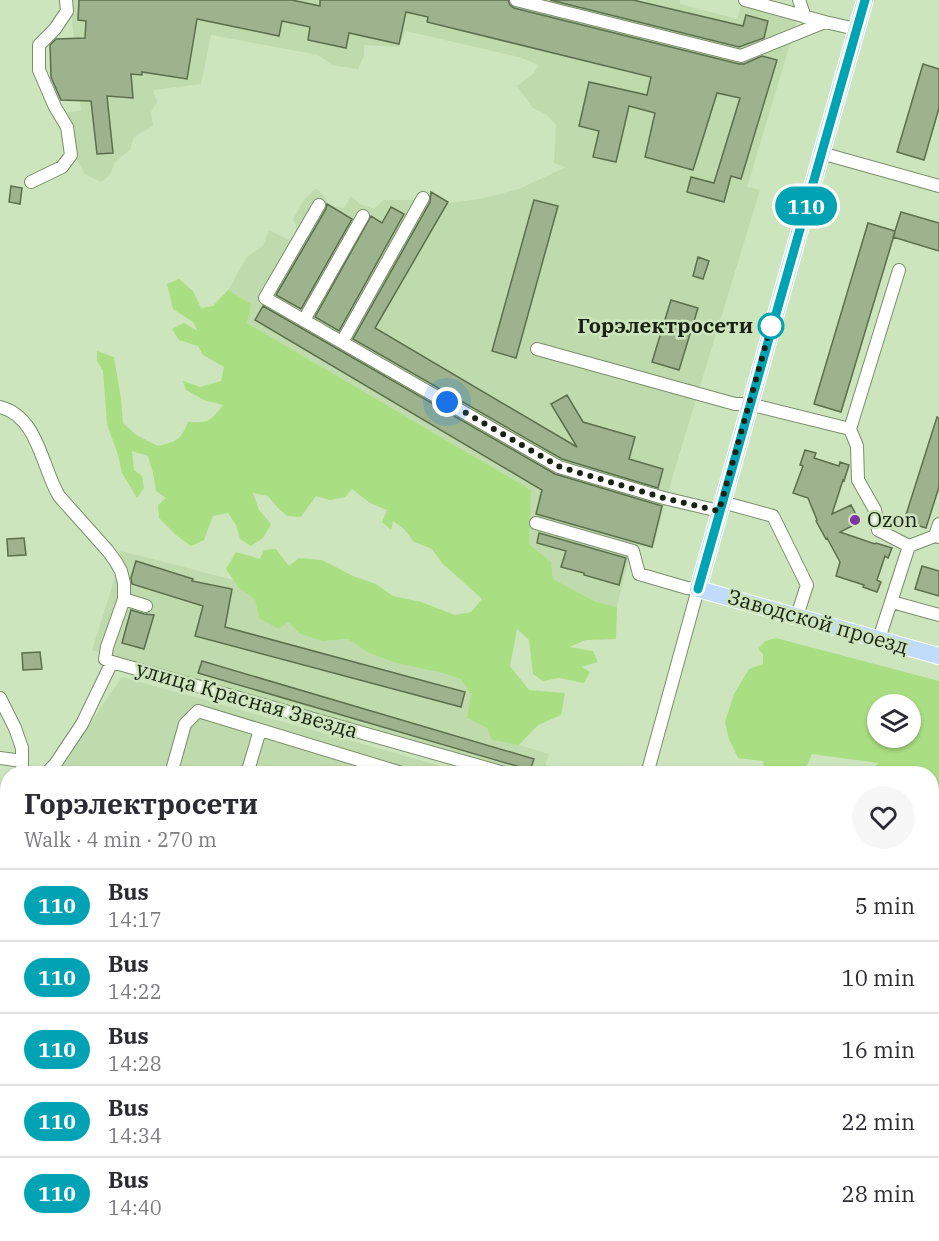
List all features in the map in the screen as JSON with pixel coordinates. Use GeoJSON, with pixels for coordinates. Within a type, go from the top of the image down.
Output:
{"type":"FeatureCollection","features":[{"type":"Feature","properties":{"kind":"main road"},"geometry":{"type":"LineString","coordinates":[[698,589],[865,0]]}},
{"type":"Feature","properties":{"kind":"main road","name":"Заводской проезд"},"geometry":{"type":"LineString","coordinates":[[698,589],[939,656]]}},
{"type":"Feature","properties":{"kind":"street"},"geometry":{"type":"LineString","coordinates":[[31,182],[62,167],[71,155],[67,127],[39,70],[39,45],[56,29],[67,11],[66,0]]}},
{"type":"Feature","properties":{"kind":"street"},"geometry":{"type":"LineString","coordinates":[[516,0],[741,56],[825,22]]}},
{"type":"Feature","properties":{"kind":"street"},"geometry":{"type":"LineString","coordinates":[[745,0],[856,29]]}},
{"type":"Feature","properties":{"kind":"street"},"geometry":{"type":"LineString","coordinates":[[799,0],[805,17]]}},
{"type":"Feature","properties":{"kind":"street"},"geometry":{"type":"LineString","coordinates":[[804,0],[805,17]]}},
{"type":"Feature","properties":{"kind":"street"},"geometry":{"type":"LineString","coordinates":[[821,153],[939,186]]}},
{"type":"Feature","properties":{"kind":"street"},"geometry":{"type":"LineString","coordinates":[[342,342],[423,198]]}},
{"type":"Feature","properties":{"kind":"street"},"geometry":{"type":"LineString","coordinates":[[319,205],[265,298],[560,467],[664,498],[773,516],[807,585],[797,616]]}},
{"type":"Feature","properties":{"kind":"street"},"geometry":{"type":"LineString","coordinates":[[304,320],[363,216]]}},
{"type":"Feature","properties":{"kind":"street"},"geometry":{"type":"LineString","coordinates":[[899,270],[850,429],[857,446],[858,480],[875,510],[878,530],[909,546]]}},
{"type":"Feature","properties":{"kind":"street"},"geometry":{"type":"LineString","coordinates":[[537,349],[735,404],[749,404],[850,429]]}},
{"type":"Feature","properties":{"kind":"street"},"geometry":{"type":"LineString","coordinates":[[0,407],[20,416],[35,439],[59,496],[108,551],[121,571],[124,599],[105,659],[112,662]]}},
{"type":"Feature","properties":{"kind":"street"},"geometry":{"type":"LineString","coordinates":[[536,523],[633,551],[639,574],[698,589],[648,766]]}},
{"type":"Feature","properties":{"kind":"street"},"geometry":{"type":"LineString","coordinates":[[879,639],[909,546],[938,532]]}},
{"type":"Feature","properties":{"kind":"street"},"geometry":{"type":"LineString","coordinates":[[124,599],[146,606]]}},
{"type":"Feature","properties":{"kind":"street"},"geometry":{"type":"LineString","coordinates":[[892,602],[939,615]]}},
{"type":"Feature","properties":{"kind":"street","name":"улица Красная Звезда"},"geometry":{"type":"LineString","coordinates":[[53,766],[82,724],[112,662],[480,766]]}},
{"type":"Feature","properties":{"kind":"street"},"geometry":{"type":"LineString","coordinates":[[0,698],[22,748],[22,766]]}},
{"type":"Feature","properties":{"kind":"street"},"geometry":{"type":"LineString","coordinates":[[173,766],[185,724],[198,711],[379,766]]}},
{"type":"Feature","properties":{"kind":"street"},"geometry":{"type":"LineString","coordinates":[[249,766],[260,730]]}},
{"type":"Feature","properties":{"kind":"street"},"geometry":{"type":"LineString","coordinates":[[0,758],[22,761]]}},
{"type":"Feature","properties":{"kind":"shaded area"},"geometry":{"type":"Polygon","coordinates":[[[70,0],[638,0],[645,2],[646,0],[680,0],[680,4],[737,19],[741,5],[797,21],[747,187],[760,190],[673,475],[653,549],[632,544],[617,607],[596,602],[553,579],[551,562],[528,545],[531,490],[247,323],[251,304],[228,290],[247,257],[263,246],[269,230],[289,240],[295,235],[296,225],[293,219],[304,200],[316,188],[325,197],[328,205],[344,208],[351,196],[360,204],[374,209],[383,200],[413,200],[423,190],[449,203],[480,199],[519,189],[566,167],[554,163],[556,125],[546,114],[533,108],[517,86],[533,74],[539,65],[519,57],[406,31],[399,47],[364,45],[364,56],[358,69],[332,65],[318,55],[211,35],[201,84],[153,90],[157,102],[151,112],[153,126],[134,137],[130,150],[115,162],[110,175],[101,182],[85,174],[76,159],[73,129],[68,112],[81,111],[70,0]]]}},
{"type":"Feature","properties":{"kind":"shaded area"},"geometry":{"type":"Polygon","coordinates":[[[121,551],[234,580],[239,588],[255,600],[259,618],[288,622],[300,634],[323,641],[348,639],[367,652],[461,679],[471,694],[467,718],[487,728],[492,739],[549,754],[545,766],[498,766],[92,650],[121,551]]]}},
{"type":"Feature","properties":{"kind":"shaded area"},"geometry":{"type":"Polygon","coordinates":[[[122,677],[441,766],[61,766],[122,677]]]}},
{"type":"Feature","properties":{"kind":"green space"},"geometry":{"type":"Polygon","coordinates":[[[179,279],[193,291],[201,308],[213,306],[228,290],[251,304],[247,323],[531,490],[529,544],[551,562],[553,579],[596,602],[617,607],[616,639],[586,640],[569,647],[593,651],[598,662],[582,667],[590,672],[584,683],[559,678],[543,681],[533,674],[529,640],[517,629],[510,666],[529,690],[565,693],[561,715],[538,725],[519,745],[492,740],[487,728],[467,718],[471,694],[461,679],[397,663],[367,652],[348,639],[323,641],[300,634],[288,622],[279,629],[259,618],[255,600],[239,588],[226,569],[236,552],[260,559],[264,550],[276,549],[289,566],[299,558],[322,560],[353,576],[376,584],[393,596],[421,602],[455,615],[471,612],[482,599],[442,563],[432,549],[414,542],[404,529],[393,521],[391,530],[382,522],[387,510],[370,503],[352,489],[345,497],[330,500],[316,496],[301,517],[287,516],[268,496],[253,493],[259,510],[271,524],[263,538],[251,546],[240,539],[236,525],[228,513],[213,516],[204,540],[191,546],[176,535],[159,518],[158,505],[166,498],[156,491],[148,456],[132,451],[134,470],[142,476],[144,488],[137,498],[122,473],[107,424],[103,371],[97,361],[97,351],[114,357],[123,423],[136,435],[158,446],[177,439],[188,422],[201,422],[212,418],[223,405],[204,400],[186,390],[183,381],[200,387],[221,381],[224,367],[203,355],[198,346],[179,340],[172,329],[184,323],[198,331],[193,322],[173,309],[167,284],[179,279]]]}},
{"type":"Feature","properties":{"kind":"green space"},"geometry":{"type":"Polygon","coordinates":[[[776,638],[939,681],[939,766],[876,766],[878,763],[812,754],[807,766],[764,766],[763,761],[738,758],[729,739],[725,722],[734,694],[749,669],[763,664],[763,654],[758,649],[765,641],[776,638]]]}},
{"type":"Feature","properties":{"kind":"building"},"geometry":{"type":"Polygon","coordinates":[[[79,0],[292,0],[320,6],[320,0],[508,0],[514,8],[739,64],[762,56],[777,60],[741,179],[731,176],[724,202],[687,192],[691,177],[714,183],[740,98],[717,93],[693,170],[645,157],[655,113],[629,106],[616,162],[593,157],[599,131],[579,126],[589,82],[647,95],[651,77],[427,22],[428,17],[406,12],[399,44],[349,33],[346,48],[308,40],[310,27],[282,21],[279,36],[197,19],[187,79],[142,72],[142,75],[131,74],[133,98],[107,96],[113,153],[97,154],[91,101],[61,100],[51,77],[50,45],[56,39],[85,38],[86,21],[78,20],[79,0]]]}},
{"type":"Feature","properties":{"kind":"building"},"geometry":{"type":"Polygon","coordinates":[[[550,0],[633,0],[743,26],[746,15],[768,21],[764,38],[739,47],[550,0]]]}},
{"type":"Feature","properties":{"kind":"building"},"geometry":{"type":"Polygon","coordinates":[[[923,64],[939,69],[939,108],[924,160],[897,152],[923,64]]]}},
{"type":"Feature","properties":{"kind":"building"},"geometry":{"type":"Polygon","coordinates":[[[11,186],[22,188],[20,204],[9,202],[11,186]]]}},
{"type":"Feature","properties":{"kind":"building"},"geometry":{"type":"Polygon","coordinates":[[[431,192],[448,202],[375,328],[577,447],[551,404],[567,395],[583,422],[635,437],[629,459],[663,469],[658,488],[562,459],[353,339],[430,202],[431,192]]]}},
{"type":"Feature","properties":{"kind":"building"},"geometry":{"type":"Polygon","coordinates":[[[534,200],[558,206],[516,358],[492,351],[534,200]]]}},
{"type":"Feature","properties":{"kind":"building"},"geometry":{"type":"Polygon","coordinates":[[[327,204],[352,219],[301,309],[276,295],[327,204]]]}},
{"type":"Feature","properties":{"kind":"building"},"geometry":{"type":"Polygon","coordinates":[[[391,207],[404,214],[339,331],[315,317],[371,216],[382,223],[391,207]]]}},
{"type":"Feature","properties":{"kind":"building"},"geometry":{"type":"Polygon","coordinates":[[[901,212],[939,223],[939,251],[893,237],[841,412],[814,404],[868,223],[895,231],[901,212]]]}},
{"type":"Feature","properties":{"kind":"building"},"geometry":{"type":"Polygon","coordinates":[[[698,257],[709,261],[703,279],[693,276],[698,257]]]}},
{"type":"Feature","properties":{"kind":"building"},"geometry":{"type":"Polygon","coordinates":[[[671,300],[698,308],[679,370],[652,362],[671,300]]]}},
{"type":"Feature","properties":{"kind":"building"},"geometry":{"type":"Polygon","coordinates":[[[263,306],[555,474],[662,506],[652,547],[536,514],[542,490],[255,320],[263,306]]]}},
{"type":"Feature","properties":{"kind":"building"},"geometry":{"type":"Polygon","coordinates":[[[937,417],[939,418],[939,487],[926,528],[904,521],[937,417]]]}},
{"type":"Feature","properties":{"kind":"building"},"geometry":{"type":"Polygon","coordinates":[[[805,450],[816,453],[814,458],[839,466],[840,462],[849,465],[832,514],[851,505],[860,522],[840,532],[892,548],[888,558],[885,556],[877,580],[881,582],[877,592],[836,576],[840,562],[816,521],[808,498],[793,493],[803,466],[800,465],[805,450]]]}},
{"type":"Feature","properties":{"kind":"building"},"geometry":{"type":"Polygon","coordinates":[[[539,533],[626,558],[619,585],[561,567],[566,551],[537,543],[539,533]]]}},
{"type":"Feature","properties":{"kind":"building"},"geometry":{"type":"Polygon","coordinates":[[[24,538],[26,555],[8,556],[7,539],[24,538]]]}},
{"type":"Feature","properties":{"kind":"building"},"geometry":{"type":"Polygon","coordinates":[[[136,561],[193,579],[192,581],[232,589],[225,627],[465,692],[461,707],[195,636],[203,606],[132,584],[131,578],[136,561]]]}},
{"type":"Feature","properties":{"kind":"building"},"geometry":{"type":"Polygon","coordinates":[[[922,566],[939,571],[939,596],[915,589],[922,566]]]}},
{"type":"Feature","properties":{"kind":"building"},"geometry":{"type":"Polygon","coordinates":[[[131,610],[154,615],[144,649],[122,643],[131,610]]]}},
{"type":"Feature","properties":{"kind":"building"},"geometry":{"type":"Polygon","coordinates":[[[40,652],[42,669],[23,670],[22,653],[40,652]]]}},
{"type":"Feature","properties":{"kind":"building"},"geometry":{"type":"Polygon","coordinates":[[[202,661],[534,759],[531,766],[516,766],[198,673],[202,661]]]}},
{"type":"Feature","properties":{"kind":"bus line","name":"110"},"geometry":{"type":"LineString","coordinates":[[698,589],[865,0]]}},
{"type":"Feature","properties":{"kind":"place","name":"Горэлектросети"},"geometry":{"type":"Point","coordinates":[771,326]}},
{"type":"Feature","properties":{"kind":"place","name":"Ozon"},"geometry":{"type":"Point","coordinates":[855,520]}},
{"type":"Feature","properties":{"kind":"route"},"geometry":{"type":"LineString","coordinates":[[447,402],[560,467],[664,498],[719,511],[771,326]]}}]}
